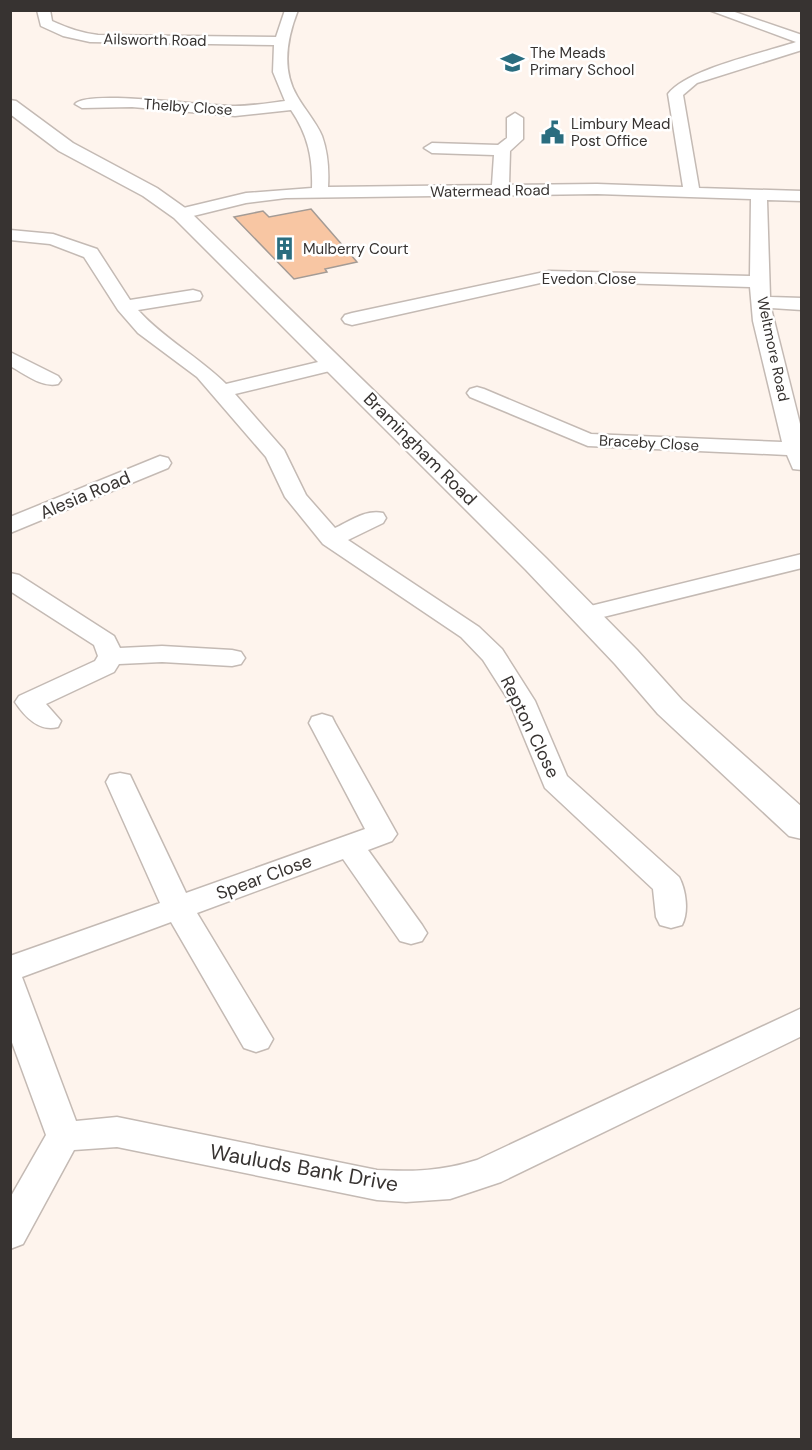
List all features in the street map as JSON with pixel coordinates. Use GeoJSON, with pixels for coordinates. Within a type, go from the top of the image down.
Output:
{"type":"FeatureCollection","features":[{"type":"Feature","properties":{"kind":"street","name":"Ailsworth Road"},"geometry":{"type":"LineString","coordinates":[[43,10],[46,23],[61,32],[81,38],[281,41]]}},
{"type":"Feature","properties":{"kind":"street"},"geometry":{"type":"LineString","coordinates":[[292,10],[281,41],[281,76],[294,105],[314,135],[321,169],[320,192]]}},
{"type":"Feature","properties":{"kind":"street"},"geometry":{"type":"LineString","coordinates":[[715,10],[801,43]]}},
{"type":"Feature","properties":{"kind":"street"},"geometry":{"type":"LineString","coordinates":[[692,192],[675,94],[692,80],[801,43]]}},
{"type":"Feature","properties":{"kind":"street","name":"Thelby Close"},"geometry":{"type":"LineString","coordinates":[[82,104],[132,103],[235,111],[294,105]]}},
{"type":"Feature","properties":{"kind":"street","name":"Bramingham Road"},"geometry":{"type":"LineString","coordinates":[[10,105],[66,147],[150,192],[181,214],[536,564],[626,657],[670,707],[801,827]]}},
{"type":"Feature","properties":{"kind":"street"},"geometry":{"type":"LineString","coordinates":[[432,148],[502,150],[515,139],[515,118]]}},
{"type":"Feature","properties":{"kind":"street"},"geometry":{"type":"LineString","coordinates":[[500,191],[502,150]]}},
{"type":"Feature","properties":{"kind":"street","name":"Watermead Road"},"geometry":{"type":"LineString","coordinates":[[181,214],[246,198],[320,192],[597,189],[801,196]]}},
{"type":"Feature","properties":{"kind":"street","name":"Weltmore Road"},"geometry":{"type":"LineString","coordinates":[[759,195],[759,282],[763,321],[798,457]]}},
{"type":"Feature","properties":{"kind":"street","name":"Repton Close"},"geometry":{"type":"LineString","coordinates":[[10,235],[53,238],[91,253],[125,306],[145,329],[204,373],[276,455],[296,497],[331,538],[470,632],[493,655],[522,700],[555,781],[668,885],[671,917]]}},
{"type":"Feature","properties":{"kind":"street","name":"Evedon Close"},"geometry":{"type":"LineString","coordinates":[[352,319],[549,276],[759,282]]}},
{"type":"Feature","properties":{"kind":"street"},"geometry":{"type":"LineString","coordinates":[[125,306],[193,296]]}},
{"type":"Feature","properties":{"kind":"street"},"geometry":{"type":"LineString","coordinates":[[762,302],[801,304]]}},
{"type":"Feature","properties":{"kind":"street"},"geometry":{"type":"LineString","coordinates":[[10,358],[51,380]]}},
{"type":"Feature","properties":{"kind":"street"},"geometry":{"type":"LineString","coordinates":[[222,391],[335,364]]}},
{"type":"Feature","properties":{"kind":"street","name":"Braceby Close"},"geometry":{"type":"LineString","coordinates":[[477,393],[588,440],[798,457]]}},
{"type":"Feature","properties":{"kind":"street","name":"Alesia Road"},"geometry":{"type":"LineString","coordinates":[[10,526],[160,463]]}},
{"type":"Feature","properties":{"kind":"street"},"geometry":{"type":"LineString","coordinates":[[331,538],[375,518]]}},
{"type":"Feature","properties":{"kind":"street"},"geometry":{"type":"LineString","coordinates":[[583,615],[801,561]]}},
{"type":"Feature","properties":{"kind":"street"},"geometry":{"type":"LineString","coordinates":[[10,580],[105,641],[111,656]]}},
{"type":"Feature","properties":{"kind":"street"},"geometry":{"type":"LineString","coordinates":[[111,656],[162,654],[232,658]]}},
{"type":"Feature","properties":{"kind":"street"},"geometry":{"type":"LineString","coordinates":[[48,721],[28,702],[105,666],[111,656]]}},
{"type":"Feature","properties":{"kind":"street","name":"Spear Close"},"geometry":{"type":"LineString","coordinates":[[10,969],[382,834],[322,723]]}},
{"type":"Feature","properties":{"kind":"street"},"geometry":{"type":"LineString","coordinates":[[120,782],[178,908],[256,1040]]}},
{"type":"Feature","properties":{"kind":"street"},"geometry":{"type":"LineString","coordinates":[[351,847],[411,933]]}},
{"type":"Feature","properties":{"kind":"street"},"geometry":{"type":"LineString","coordinates":[[10,984],[16,1007],[64,1136],[10,1233]]}},
{"type":"Feature","properties":{"kind":"street","name":"Wauluds Bank Drive"},"geometry":{"type":"LineString","coordinates":[[64,1136],[117,1132],[377,1185],[406,1187],[450,1184],[517,1158],[801,1021]]}},
{"type":"Feature","properties":{"kind":"building","name":"Mulberry Court"},"geometry":{"type":"Polygon","coordinates":[[[311,209],[357,262],[325,269],[327,272],[294,279],[234,217],[263,211],[269,217],[311,209]]]}},
{"type":"Feature","properties":{"kind":"place","name":"The Meads Primary School"},"geometry":{"type":"Point","coordinates":[512,62]}},
{"type":"Feature","properties":{"kind":"place","name":"Limbury Mead Post Office"},"geometry":{"type":"Point","coordinates":[553,133]}},
{"type":"Feature","properties":{"kind":"place","name":"Mulberry Court"},"geometry":{"type":"Point","coordinates":[285,249]}}]}
